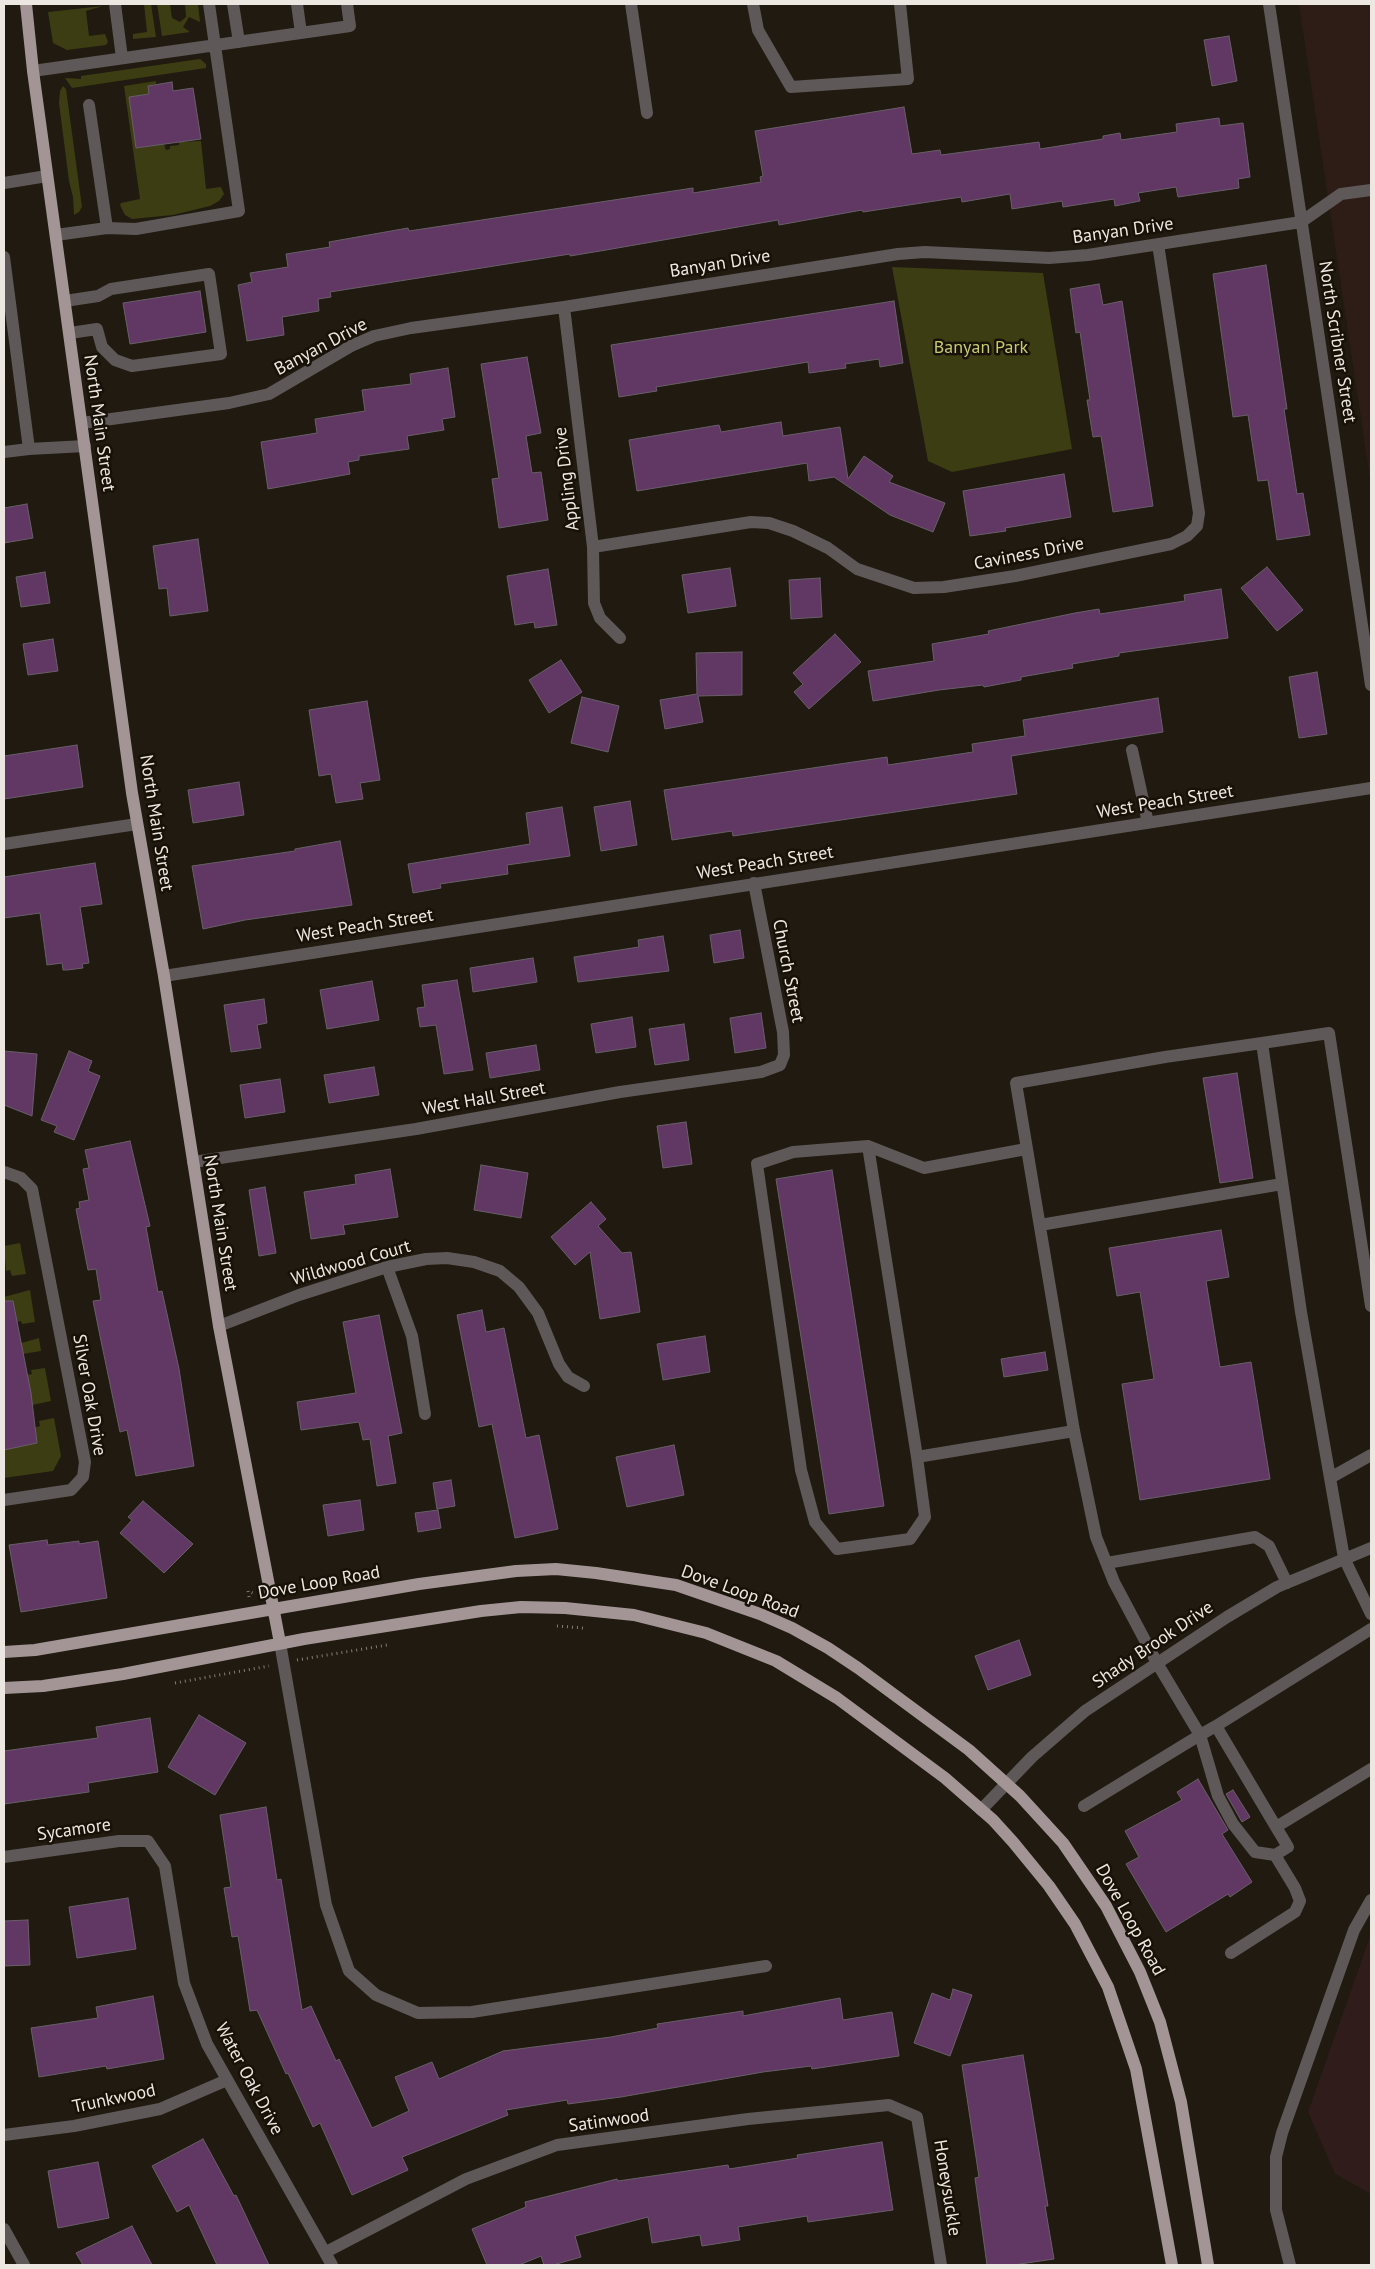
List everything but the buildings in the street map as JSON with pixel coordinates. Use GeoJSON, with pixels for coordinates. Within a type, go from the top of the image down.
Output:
{"type":"FeatureCollection","features":[{"type":"Feature","properties":{"kind":"main road","name":"North Main Street"},"geometry":{"type":"LineString","coordinates":[[26,4],[47,176],[137,824],[164,976],[219,1326],[280,1644]]}},
{"type":"Feature","properties":{"kind":"main road","name":"Dove Loop Road"},"geometry":{"type":"LineString","coordinates":[[4,1652],[35,1650],[437,1581],[516,1570],[556,1569],[676,1585],[760,1614],[828,1648],[937,1725],[1006,1783],[1080,1865],[1119,1930],[1152,1998],[1171,2060],[1180,2102],[1208,2265]]}},
{"type":"Feature","properties":{"kind":"main road"},"geometry":{"type":"LineString","coordinates":[[4,1688],[43,1686],[123,1674],[280,1644],[481,1611],[521,1607],[602,1612],[666,1622],[706,1632],[746,1648],[809,1680],[915,1754],[981,1810],[1013,1842],[1049,1886],[1074,1924],[1108,1987],[1136,2069],[1172,2265]]}},
{"type":"Feature","properties":{"kind":"street"},"geometry":{"type":"LineString","coordinates":[[115,4],[122,58]]}},
{"type":"Feature","properties":{"kind":"street"},"geometry":{"type":"LineString","coordinates":[[56,235],[107,228],[136,229],[239,211],[209,4]]}},
{"type":"Feature","properties":{"kind":"street"},"geometry":{"type":"LineString","coordinates":[[233,4],[239,42]]}},
{"type":"Feature","properties":{"kind":"street"},"geometry":{"type":"LineString","coordinates":[[297,4],[301,33]]}},
{"type":"Feature","properties":{"kind":"street"},"geometry":{"type":"LineString","coordinates":[[33,71],[350,26],[347,4]]}},
{"type":"Feature","properties":{"kind":"street"},"geometry":{"type":"LineString","coordinates":[[631,4],[647,113]]}},
{"type":"Feature","properties":{"kind":"street"},"geometry":{"type":"LineString","coordinates":[[753,4],[758,30],[791,87],[908,79],[900,4]]}},
{"type":"Feature","properties":{"kind":"street","name":"North Scribner Street"},"geometry":{"type":"LineString","coordinates":[[1269,4],[1371,685]]}},
{"type":"Feature","properties":{"kind":"street"},"geometry":{"type":"LineString","coordinates":[[89,105],[107,228]]}},
{"type":"Feature","properties":{"kind":"street"},"geometry":{"type":"LineString","coordinates":[[4,183],[47,176]]}},
{"type":"Feature","properties":{"kind":"street","name":"Banyan Drive"},"geometry":{"type":"LineString","coordinates":[[82,423],[229,403],[269,394],[351,346],[374,336],[411,328],[564,307],[898,254],[924,252],[1049,258],[1088,255],[1301,222],[1341,194],[1371,190]]}},
{"type":"Feature","properties":{"kind":"street","name":"Caviness Drive"},"geometry":{"type":"LineString","coordinates":[[593,547],[751,522],[769,523],[793,531],[828,548],[857,569],[914,588],[944,587],[1015,576],[1171,544],[1188,536],[1197,526],[1199,513],[1158,244]]}},
{"type":"Feature","properties":{"kind":"street"},"geometry":{"type":"LineString","coordinates":[[4,257],[29,449]]}},
{"type":"Feature","properties":{"kind":"street"},"geometry":{"type":"LineString","coordinates":[[65,301],[98,296],[111,289],[209,274],[221,354],[132,366],[116,360],[102,347],[97,329],[70,333]]}},
{"type":"Feature","properties":{"kind":"street","name":"Appling Drive"},"geometry":{"type":"LineString","coordinates":[[564,307],[593,547],[594,603],[600,618],[620,638]]}},
{"type":"Feature","properties":{"kind":"street"},"geometry":{"type":"LineString","coordinates":[[4,452],[85,446]]}},
{"type":"Feature","properties":{"kind":"street"},"geometry":{"type":"LineString","coordinates":[[1132,750],[1148,823]]}},
{"type":"Feature","properties":{"kind":"street","name":"West Peach Street"},"geometry":{"type":"LineString","coordinates":[[164,976],[1371,788]]}},
{"type":"Feature","properties":{"kind":"street"},"geometry":{"type":"LineString","coordinates":[[4,844],[137,824]]}},
{"type":"Feature","properties":{"kind":"street","name":"Church Street"},"geometry":{"type":"LineString","coordinates":[[754,883],[782,1032],[784,1055],[780,1065]]}},
{"type":"Feature","properties":{"kind":"street"},"geometry":{"type":"LineString","coordinates":[[1216,1726],[1288,1847],[1275,1855],[1255,1852],[1233,1824],[1218,1796],[1200,1735],[1157,1663],[1096,1537],[1074,1431],[1016,1083],[1165,1057],[1329,1034],[1371,1306]]}},
{"type":"Feature","properties":{"kind":"street"},"geometry":{"type":"LineString","coordinates":[[1262,1043],[1301,1312],[1344,1558],[1371,1614]]}},
{"type":"Feature","properties":{"kind":"street","name":"West Hall Street"},"geometry":{"type":"LineString","coordinates":[[193,1162],[416,1129],[620,1092],[761,1072],[780,1065]]}},
{"type":"Feature","properties":{"kind":"street"},"geometry":{"type":"LineString","coordinates":[[868,1146],[925,1517],[910,1539],[837,1549],[815,1522],[801,1470],[756,1164],[793,1152],[868,1146],[924,1168],[1026,1149]]}},
{"type":"Feature","properties":{"kind":"street","name":"Silver Oak Drive"},"geometry":{"type":"LineString","coordinates":[[4,1172],[21,1178],[32,1188],[85,1462],[83,1478],[71,1490],[4,1500]]}},
{"type":"Feature","properties":{"kind":"street"},"geometry":{"type":"LineString","coordinates":[[1040,1225],[1282,1184]]}},
{"type":"Feature","properties":{"kind":"street","name":"Wildwood Court"},"geometry":{"type":"LineString","coordinates":[[219,1326],[299,1295],[387,1267],[426,1259],[447,1258],[474,1262],[500,1271],[519,1288],[538,1314],[559,1364],[568,1377],[584,1386]]}},
{"type":"Feature","properties":{"kind":"street"},"geometry":{"type":"LineString","coordinates":[[387,1267],[412,1336],[425,1414]]}},
{"type":"Feature","properties":{"kind":"street"},"geometry":{"type":"LineString","coordinates":[[917,1457],[1074,1431]]}},
{"type":"Feature","properties":{"kind":"street"},"geometry":{"type":"LineString","coordinates":[[1330,1478],[1371,1455]]}},
{"type":"Feature","properties":{"kind":"street"},"geometry":{"type":"LineString","coordinates":[[1107,1563],[1255,1537],[1269,1546],[1287,1583]]}},
{"type":"Feature","properties":{"kind":"street","name":"Shady Brook Drive"},"geometry":{"type":"LineString","coordinates":[[981,1810],[1032,1757],[1085,1711],[1227,1617],[1287,1583],[1371,1548]]}},
{"type":"Feature","properties":{"kind":"street"},"geometry":{"type":"LineString","coordinates":[[1084,1806],[1371,1629]]}},
{"type":"Feature","properties":{"kind":"street"},"geometry":{"type":"LineString","coordinates":[[280,1644],[326,1905],[349,1970],[376,1995],[418,2014],[472,2012],[766,1966]]}},
{"type":"Feature","properties":{"kind":"street"},"geometry":{"type":"LineString","coordinates":[[1276,1827],[1371,1769]]}},
{"type":"Feature","properties":{"kind":"street","name":"Sycamore"},"geometry":{"type":"LineString","coordinates":[[4,1857],[119,1841],[148,1841]]}},
{"type":"Feature","properties":{"kind":"street","name":"Water Oak Drive"},"geometry":{"type":"LineString","coordinates":[[148,1841],[165,1866],[184,1983],[207,2044],[332,2265]]}},
{"type":"Feature","properties":{"kind":"street"},"geometry":{"type":"LineString","coordinates":[[1231,1952],[1295,1912],[1300,1901],[1295,1888],[1275,1855]]}},
{"type":"Feature","properties":{"kind":"street"},"geometry":{"type":"LineString","coordinates":[[1290,2265],[1276,2210],[1276,2157],[1282,2133],[1354,1930],[1371,1900]]}},
{"type":"Feature","properties":{"kind":"street","name":"Trunkwood"},"geometry":{"type":"LineString","coordinates":[[4,2134],[74,2126],[160,2109],[228,2080]]}},
{"type":"Feature","properties":{"kind":"street","name":"Satinwood"},"geometry":{"type":"LineString","coordinates":[[326,2252],[466,2178],[557,2146],[748,2119],[889,2105],[917,2117]]}},
{"type":"Feature","properties":{"kind":"street","name":"Honeysuckle"},"geometry":{"type":"LineString","coordinates":[[917,2117],[941,2265]]}},
{"type":"Feature","properties":{"kind":"street"},"geometry":{"type":"LineString","coordinates":[[4,2229],[24,2265]]}},
{"type":"Feature","properties":{"kind":"path"},"geometry":{"type":"LineString","coordinates":[[554,1626],[586,1627]]}},
{"type":"Feature","properties":{"kind":"path"},"geometry":{"type":"LineString","coordinates":[[171,1684],[392,1644]]}},
{"type":"Feature","properties":{"kind":"shaded area"},"geometry":{"type":"Polygon","coordinates":[[[1299,4],[1371,4],[1371,485],[1299,4]]]}},
{"type":"Feature","properties":{"kind":"shaded area"},"geometry":{"type":"Polygon","coordinates":[[[1371,1934],[1371,2194],[1335,2174],[1308,2112],[1371,1934]]]}},
{"type":"Feature","properties":{"kind":"green space"},"geometry":{"type":"Polygon","coordinates":[[[144,4],[151,4],[156,37],[133,39],[133,34],[147,32],[144,4]]]}},
{"type":"Feature","properties":{"kind":"green space"},"geometry":{"type":"Polygon","coordinates":[[[157,4],[170,4],[172,18],[180,22],[186,17],[185,4],[198,4],[200,22],[189,17],[183,27],[190,32],[162,36],[157,4]]]}},
{"type":"Feature","properties":{"kind":"green space"},"geometry":{"type":"Polygon","coordinates":[[[103,6],[86,11],[89,36],[105,34],[108,42],[106,45],[67,50],[53,43],[48,12],[103,6]]]}},
{"type":"Feature","properties":{"kind":"green space"},"geometry":{"type":"Polygon","coordinates":[[[200,59],[206,64],[206,68],[72,88],[65,78],[81,79],[81,76],[200,59]]]}},
{"type":"Feature","properties":{"kind":"green space"},"geometry":{"type":"Polygon","coordinates":[[[156,81],[156,84],[148,86],[149,94],[129,97],[136,148],[164,144],[166,150],[170,149],[170,146],[179,145],[179,142],[201,141],[206,189],[221,187],[224,194],[219,201],[210,206],[173,215],[132,219],[125,215],[120,205],[121,203],[140,199],[124,86],[156,81]]]}},
{"type":"Feature","properties":{"kind":"green space"},"geometry":{"type":"Polygon","coordinates":[[[63,86],[66,89],[82,207],[74,215],[59,103],[60,91],[63,86]]]}},
{"type":"Feature","properties":{"kind":"green space","name":"Banyan Park"},"geometry":{"type":"Polygon","coordinates":[[[892,267],[1043,273],[1072,449],[952,472],[928,461],[892,267]]]}},
{"type":"Feature","properties":{"kind":"green space"},"geometry":{"type":"Polygon","coordinates":[[[20,1243],[26,1274],[12,1276],[10,1270],[6,1271],[4,1246],[20,1243]]]}},
{"type":"Feature","properties":{"kind":"green space"},"geometry":{"type":"Polygon","coordinates":[[[30,1290],[35,1322],[22,1324],[21,1321],[16,1322],[13,1307],[4,1308],[4,1297],[30,1290]]]}},
{"type":"Feature","properties":{"kind":"green space"},"geometry":{"type":"Polygon","coordinates":[[[39,1338],[41,1351],[4,1357],[4,1348],[39,1338]]]}},
{"type":"Feature","properties":{"kind":"green space"},"geometry":{"type":"Polygon","coordinates":[[[45,1368],[51,1401],[4,1411],[4,1398],[30,1393],[27,1375],[32,1374],[31,1370],[45,1368]]]}},
{"type":"Feature","properties":{"kind":"green space"},"geometry":{"type":"Polygon","coordinates":[[[54,1418],[61,1456],[53,1471],[4,1478],[4,1450],[37,1443],[34,1428],[40,1426],[39,1421],[54,1418]]]}}]}
